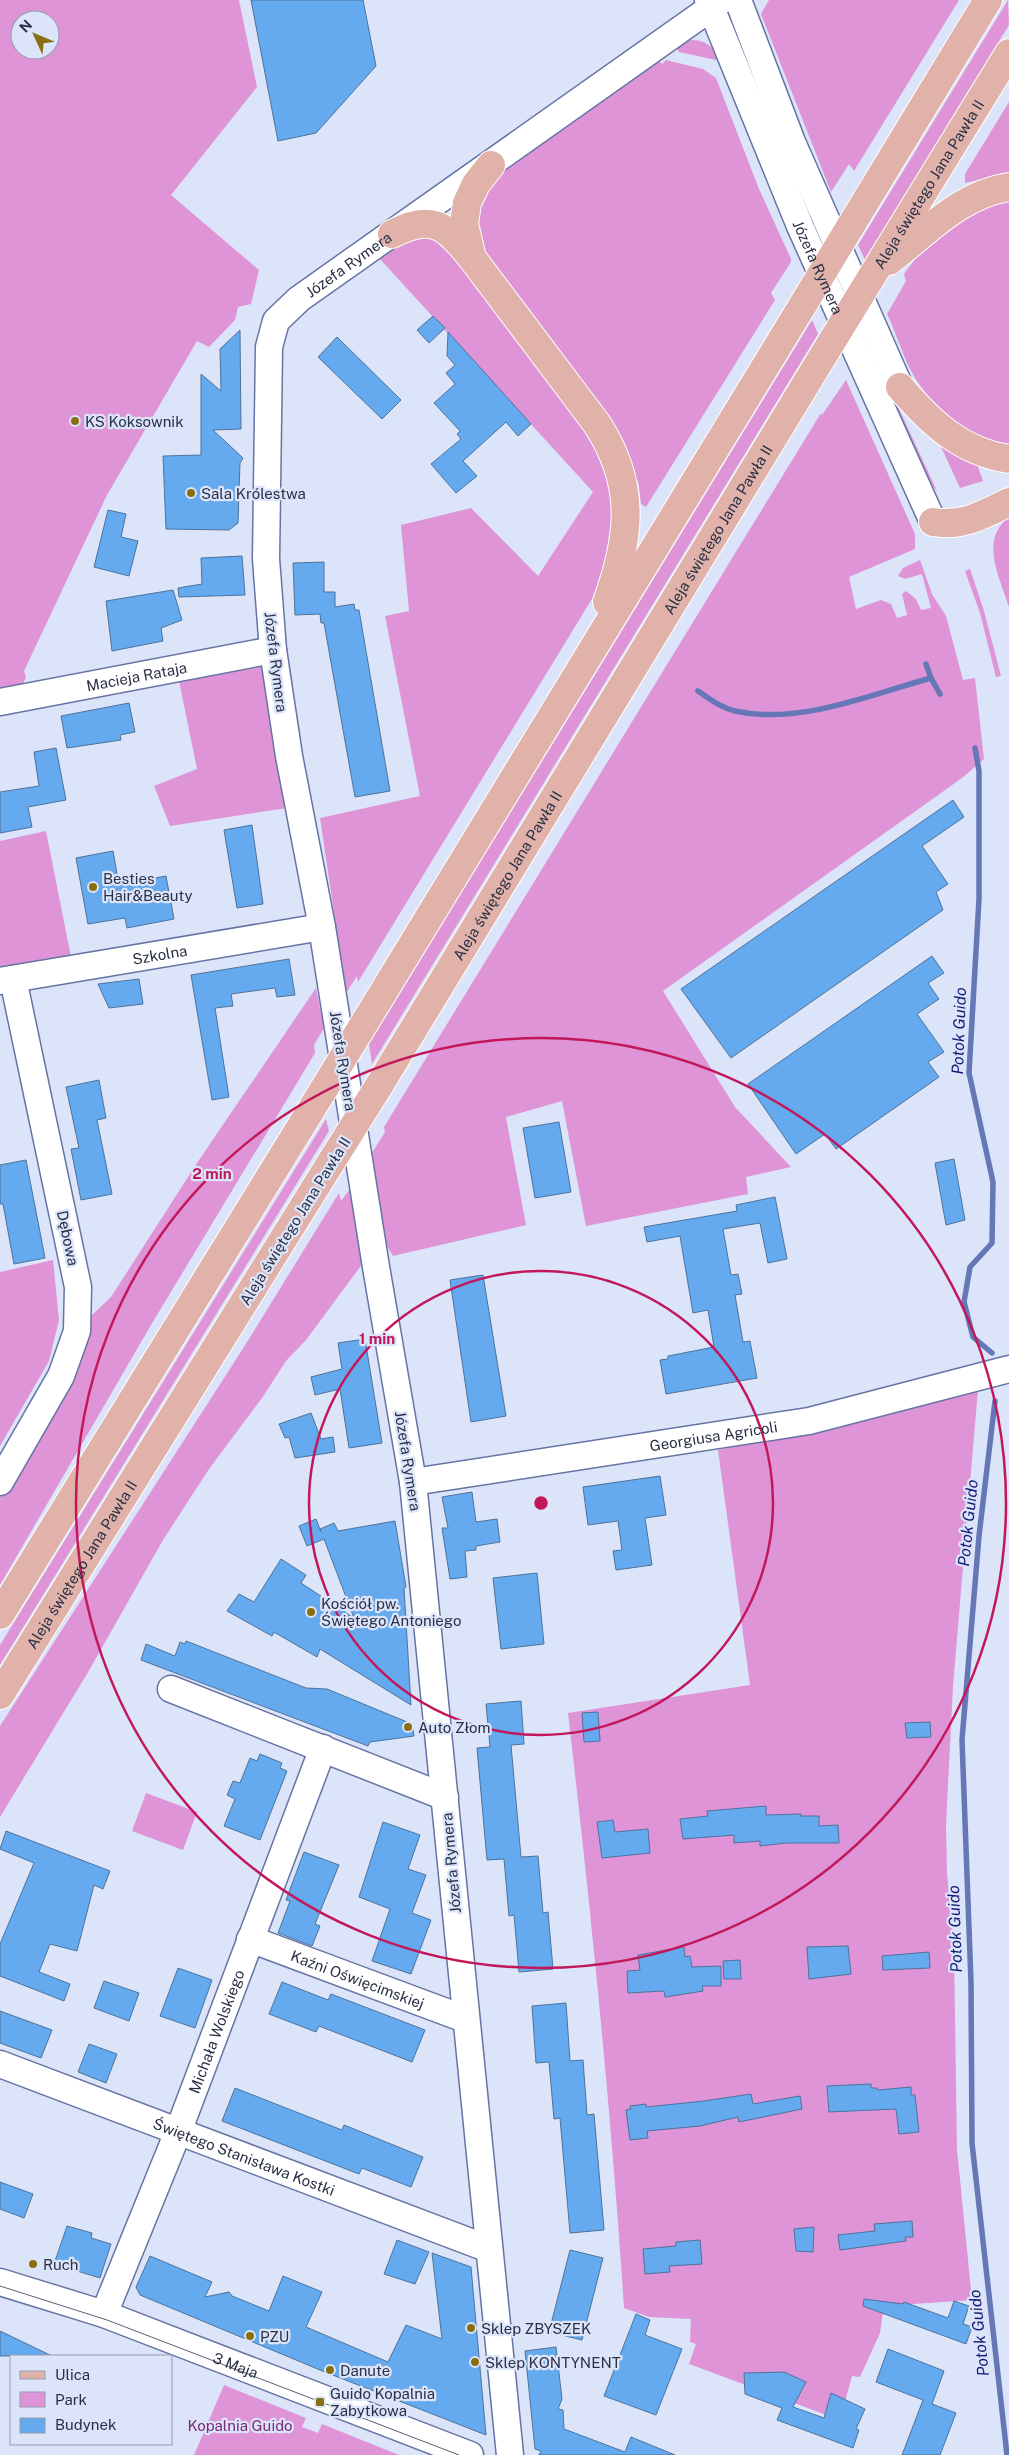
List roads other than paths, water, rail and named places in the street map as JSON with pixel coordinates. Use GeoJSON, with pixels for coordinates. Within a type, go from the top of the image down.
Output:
{"type":"FeatureCollection","features":[{"type":"Feature","properties":{"kind":"main road"},"geometry":{"type":"LineString","coordinates":[[0,1615],[365,1022],[579,668],[988,0]]}},
{"type":"Feature","properties":{"kind":"main road","name":"Aleja świętego Jana Pawła II"},"geometry":{"type":"LineString","coordinates":[[0,1695],[334,1159],[1009,53]]}},
{"type":"Feature","properties":{"kind":"main road"},"geometry":{"type":"LineString","coordinates":[[472,258],[464,224],[467,203],[476,184],[491,165]]}},
{"type":"Feature","properties":{"kind":"main road"},"geometry":{"type":"LineString","coordinates":[[874,274],[942,217],[974,196],[1009,186]]}},
{"type":"Feature","properties":{"kind":"main road"},"geometry":{"type":"LineString","coordinates":[[392,234],[414,224],[432,223],[456,239],[596,424],[611,447],[622,477],[626,501],[623,550],[608,600],[579,668]]}},
{"type":"Feature","properties":{"kind":"main road"},"geometry":{"type":"LineString","coordinates":[[900,387],[925,416],[952,438],[977,452],[1009,460]]}},
{"type":"Feature","properties":{"kind":"main road"},"geometry":{"type":"LineString","coordinates":[[933,522],[948,524],[964,523],[1009,502]]}},
{"type":"Feature","properties":{"kind":"street","name":"Józefa Rymera"},"geometry":{"type":"LineString","coordinates":[[738,0],[796,150],[900,387]]}},
{"type":"Feature","properties":{"kind":"street","name":"Józefa Rymera"},"geometry":{"type":"LineString","coordinates":[[510,2455],[413,1482],[374,1258],[322,927],[289,756],[273,650],[266,559],[269,347],[271,333],[283,312],[491,165],[714,3],[800,226],[933,522]]}},
{"type":"Feature","properties":{"kind":"street","name":"Macieja Rataja"},"geometry":{"type":"LineString","coordinates":[[0,702],[273,650]]}},
{"type":"Feature","properties":{"kind":"street","name":"Szkolna"},"geometry":{"type":"LineString","coordinates":[[7,980],[322,927]]}},
{"type":"Feature","properties":{"kind":"street","name":"Dębowa"},"geometry":{"type":"LineString","coordinates":[[0,1482],[61,1376],[77,1332],[78,1287],[7,980]]}},
{"type":"Feature","properties":{"kind":"street","name":"Georgiusa Agricoli"},"geometry":{"type":"LineString","coordinates":[[413,1482],[809,1422],[1009,1369]]}},
{"type":"Feature","properties":{"kind":"street"},"geometry":{"type":"LineString","coordinates":[[171,1689],[445,1797]]}},
{"type":"Feature","properties":{"kind":"street","name":"Michała Wolskiego"},"geometry":{"type":"LineString","coordinates":[[104,2314],[178,2132],[323,1748]]}},
{"type":"Feature","properties":{"kind":"street","name":"Kaźni Oświęcimskiej"},"geometry":{"type":"LineString","coordinates":[[250,1939],[466,2018]]}},
{"type":"Feature","properties":{"kind":"street","name":"Świętego Stanisława Kostki"},"geometry":{"type":"LineString","coordinates":[[0,2064],[489,2249]]}},
{"type":"Feature","properties":{"kind":"street","name":"3 Maja"},"geometry":{"type":"LineString","coordinates":[[0,2282],[104,2314],[470,2455]]}},
{"type":"Feature","properties":{"kind":"waterway","name":"Potok Guido"},"geometry":{"type":"LineString","coordinates":[[926,664],[940,694]]}},
{"type":"Feature","properties":{"kind":"waterway"},"geometry":{"type":"LineString","coordinates":[[698,691],[730,710],[760,714],[784,714],[809,711],[859,700],[931,678]]}},
{"type":"Feature","properties":{"kind":"waterway","name":"Potok Guido"},"geometry":{"type":"LineString","coordinates":[[975,748],[979,771],[979,899],[969,1073],[993,1182],[992,1243],[970,1267],[964,1302],[973,1337],[992,1353]]}},
{"type":"Feature","properties":{"kind":"waterway","name":"Potok Guido"},"geometry":{"type":"LineString","coordinates":[[995,1401],[979,1536],[962,1740],[971,1982],[972,2143],[1007,2455]]}},
{"type":"Feature","properties":{"kind":"tram line"},"geometry":{"type":"LineString","coordinates":[[0,2286],[107,2320],[459,2455]]}},
{"type":"Feature","properties":{"kind":"place","name":"KS Koksownik"},"geometry":{"type":"Point","coordinates":[75,421]}},
{"type":"Feature","properties":{"kind":"place","name":"Sala Królestwa"},"geometry":{"type":"Point","coordinates":[191,493]}},
{"type":"Feature","properties":{"kind":"place","name":"Besties Hair&Beauty"},"geometry":{"type":"Point","coordinates":[93,887]}},
{"type":"Feature","properties":{"kind":"place","name":"Kościół pw. Świętego Antoniego"},"geometry":{"type":"Point","coordinates":[311,1612]}},
{"type":"Feature","properties":{"kind":"place","name":"Auto Złom"},"geometry":{"type":"Point","coordinates":[408,1727]}},
{"type":"Feature","properties":{"kind":"place","name":"Ruch"},"geometry":{"type":"Point","coordinates":[33,2264]}},
{"type":"Feature","properties":{"kind":"place","name":"Sklep ZBYSZEK"},"geometry":{"type":"Point","coordinates":[471,2328]}},
{"type":"Feature","properties":{"kind":"place","name":"PZU"},"geometry":{"type":"Point","coordinates":[250,2336]}},
{"type":"Feature","properties":{"kind":"place","name":"Sklep KONTYNENT"},"geometry":{"type":"Point","coordinates":[475,2362]}},
{"type":"Feature","properties":{"kind":"place","name":"Danute"},"geometry":{"type":"Point","coordinates":[330,2370]}},
{"type":"Feature","properties":{"kind":"place","name":"Guido Kopalnia Zabytkowa"},"geometry":{"type":"Point","coordinates":[320,2402]}},
{"type":"Feature","properties":{"kind":"park label","name":"Kopalnia Guido"},"geometry":{"type":"Point","coordinates":[240,2425]}}]}
